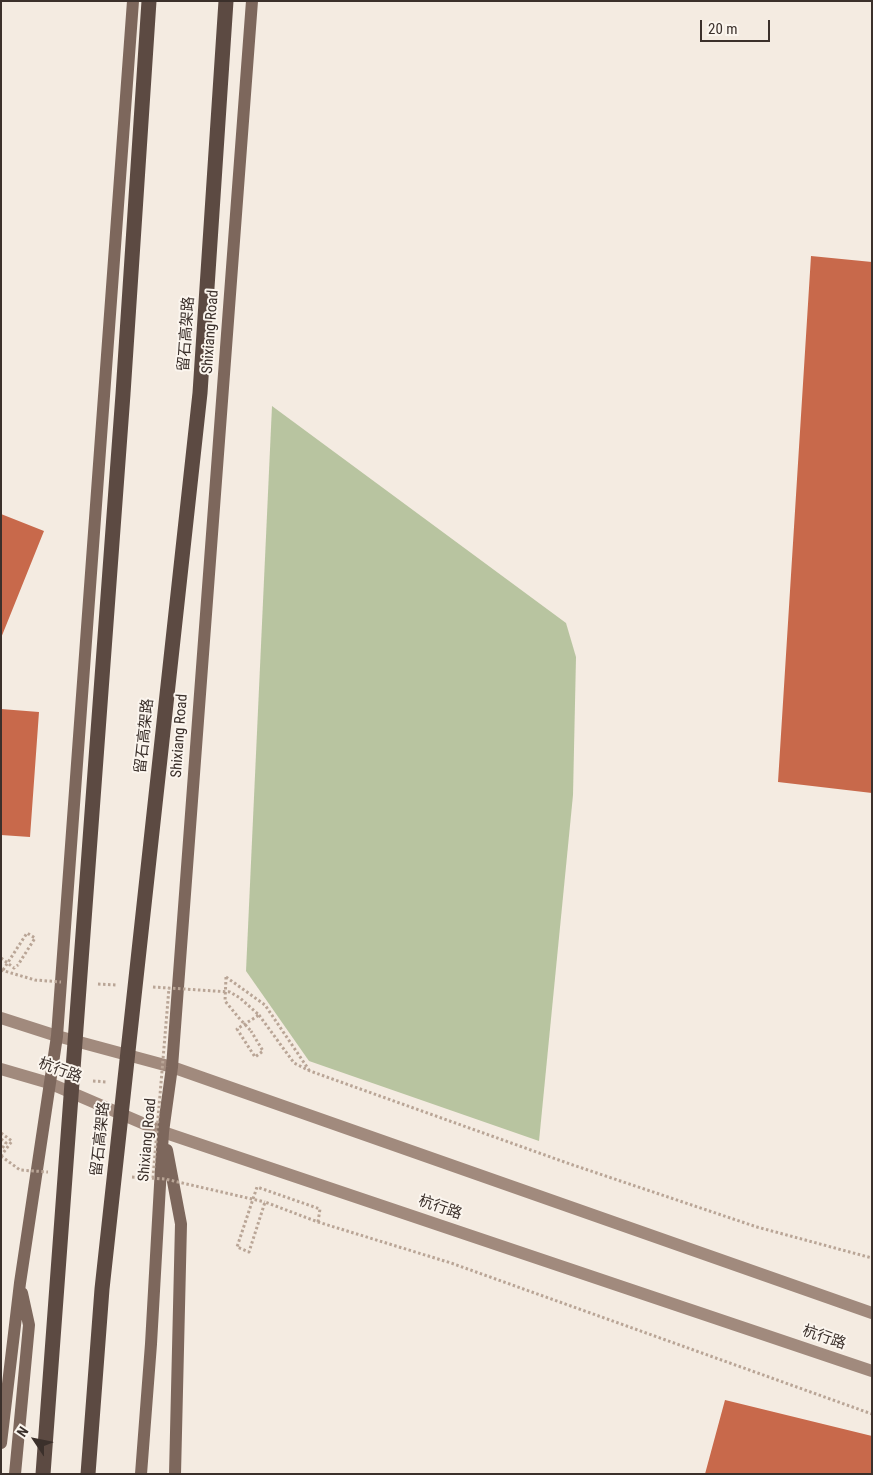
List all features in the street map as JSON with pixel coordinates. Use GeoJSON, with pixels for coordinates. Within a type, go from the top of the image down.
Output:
{"type":"FeatureCollection","features":[{"type":"Feature","properties":{"kind":"highway"},"geometry":{"type":"LineString","coordinates":[[43,1474],[124,394],[150,1]]}},
{"type":"Feature","properties":{"kind":"highway","name":"留石高架路"},"geometry":{"type":"LineString","coordinates":[[88,1474],[103,1279],[200,393],[226,1]]}},
{"type":"Feature","properties":{"kind":"main road"},"geometry":{"type":"LineString","coordinates":[[1,1443],[20,1283],[57,1036],[134,1]]}},
{"type":"Feature","properties":{"kind":"main road","name":"Shixiang Road"},"geometry":{"type":"LineString","coordinates":[[141,1474],[163,1132],[172,1067],[252,1]]}},
{"type":"Feature","properties":{"kind":"main road"},"geometry":{"type":"LineString","coordinates":[[1,1018],[57,1036],[172,1067],[872,1313]]}},
{"type":"Feature","properties":{"kind":"main road","name":"杭行路"},"geometry":{"type":"LineString","coordinates":[[1,1069],[49,1082],[163,1132],[872,1371]]}},
{"type":"Feature","properties":{"kind":"main road"},"geometry":{"type":"LineString","coordinates":[[163,1132],[181,1224],[174,1474]]}},
{"type":"Feature","properties":{"kind":"main road"},"geometry":{"type":"LineString","coordinates":[[15,1474],[29,1325],[20,1283]]}},
{"type":"Feature","properties":{"kind":"path"},"geometry":{"type":"LineString","coordinates":[[1,958],[14,968],[18,965],[35,938],[27,933],[3,970]]}},
{"type":"Feature","properties":{"kind":"path"},"geometry":{"type":"LineString","coordinates":[[310,1071],[265,1005],[226,977],[225,1001],[239,1018],[251,1031],[263,1051],[255,1057],[237,1029],[259,1015],[294,1063],[310,1071],[579,1168],[757,1227],[872,1258]]}},
{"type":"Feature","properties":{"kind":"path"},"geometry":{"type":"LineString","coordinates":[[153,1178],[169,988]]}},
{"type":"Feature","properties":{"kind":"path"},"geometry":{"type":"LineString","coordinates":[[1,1133],[12,1141],[1,1156]]}},
{"type":"Feature","properties":{"kind":"path"},"geometry":{"type":"LineString","coordinates":[[1,1139],[6,1143],[2,1148]]}},
{"type":"Feature","properties":{"kind":"path"},"geometry":{"type":"LineString","coordinates":[[318,1222],[320,1209],[256,1187],[237,1247],[249,1252],[266,1202],[318,1222],[451,1263],[872,1414]]}},
{"type":"Feature","properties":{"kind":"green space"},"geometry":{"type":"Polygon","coordinates":[[[272,406],[566,623],[576,657],[573,795],[539,1141],[309,1061],[246,971],[272,406]]]}},
{"type":"Feature","properties":{"kind":"building"},"geometry":{"type":"Polygon","coordinates":[[[811,256],[872,262],[872,793],[778,782],[811,256]]]}},
{"type":"Feature","properties":{"kind":"building"},"geometry":{"type":"Polygon","coordinates":[[[1,514],[44,531],[1,638],[1,514]]]}},
{"type":"Feature","properties":{"kind":"building"},"geometry":{"type":"Polygon","coordinates":[[[1,709],[39,712],[30,837],[1,835],[1,709]]]}},
{"type":"Feature","properties":{"kind":"building"},"geometry":{"type":"Polygon","coordinates":[[[725,1400],[872,1436],[872,1474],[705,1474],[725,1400]]]}}]}
